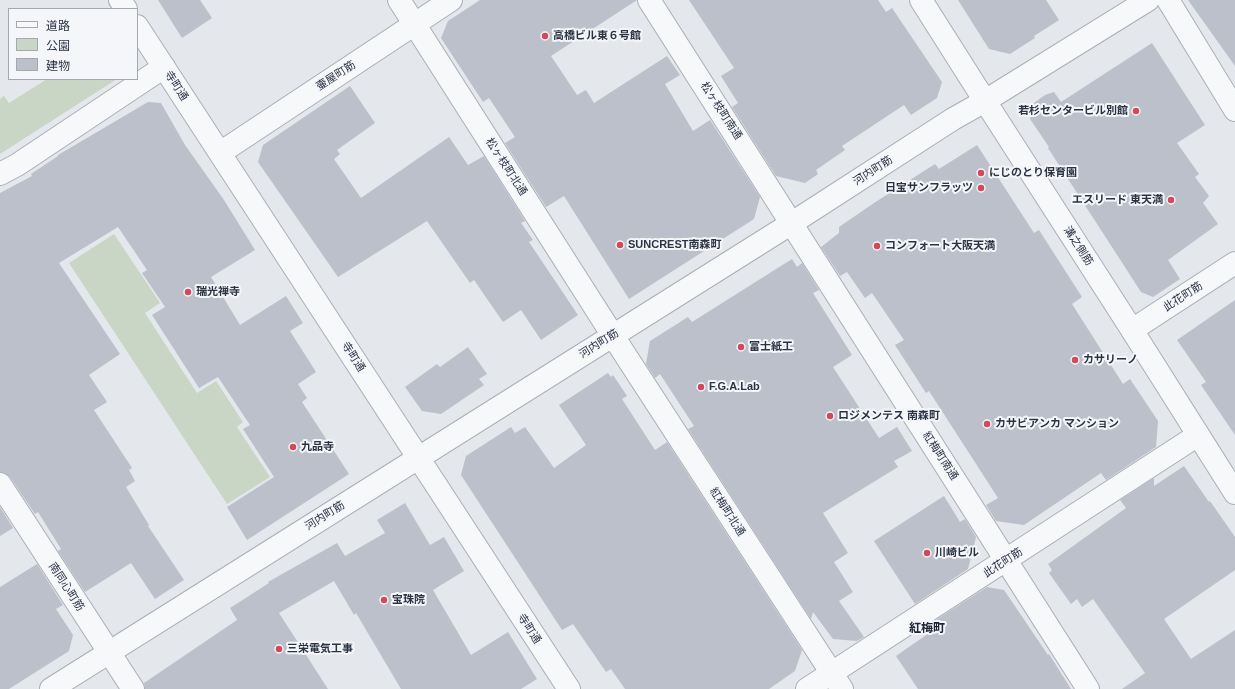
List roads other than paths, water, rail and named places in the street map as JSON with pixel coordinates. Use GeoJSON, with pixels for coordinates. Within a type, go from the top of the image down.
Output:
{"type":"FeatureCollection","features":[{"type":"Feature","properties":{"kind":"street","name":"松ヶ枝町北通"},"geometry":{"type":"LineString","coordinates":[[399,0],[613,335]]}},
{"type":"Feature","properties":{"kind":"street","name":"壷屋町筋"},"geometry":{"type":"LineString","coordinates":[[220,153],[451,0]]}},
{"type":"Feature","properties":{"kind":"street","name":"松ヶ枝町南通"},"geometry":{"type":"LineString","coordinates":[[649,0],[792,223]]}},
{"type":"Feature","properties":{"kind":"street","name":"溝之側筋"},"geometry":{"type":"LineString","coordinates":[[921,0],[1235,493]]}},
{"type":"Feature","properties":{"kind":"street","name":"河内町筋"},"geometry":{"type":"LineString","coordinates":[[51,689],[792,223],[953,119],[985,101],[1148,0]]}},
{"type":"Feature","properties":{"kind":"street"},"geometry":{"type":"LineString","coordinates":[[1168,0],[1235,110]]}},
{"type":"Feature","properties":{"kind":"street","name":"寺町通"},"geometry":{"type":"LineString","coordinates":[[138,28],[569,689]]}},
{"type":"Feature","properties":{"kind":"street"},"geometry":{"type":"LineString","coordinates":[[0,174],[16,165],[164,67]]}},
{"type":"Feature","properties":{"kind":"street","name":"紅梅町南通"},"geometry":{"type":"LineString","coordinates":[[792,223],[1088,689]]}},
{"type":"Feature","properties":{"kind":"street","name":"此花町筋"},"geometry":{"type":"LineString","coordinates":[[1132,330],[1235,263]]}},
{"type":"Feature","properties":{"kind":"street","name":"紅梅町北通"},"geometry":{"type":"LineString","coordinates":[[613,335],[837,681]]}},
{"type":"Feature","properties":{"kind":"street","name":"此花町筋"},"geometry":{"type":"LineString","coordinates":[[807,689],[837,681],[1006,560],[1198,435]]}},
{"type":"Feature","properties":{"kind":"street","name":"南同心町筋"},"geometry":{"type":"LineString","coordinates":[[0,484],[133,689]]}},
{"type":"Feature","properties":{"kind":"place","name":"高橋ビル東６号館"},"geometry":{"type":"Point","coordinates":[545,36]}},
{"type":"Feature","properties":{"kind":"place","name":"若杉センタービル別館"},"geometry":{"type":"Point","coordinates":[1136,111]}},
{"type":"Feature","properties":{"kind":"place","name":"にじのとり保育園"},"geometry":{"type":"Point","coordinates":[981,173]}},
{"type":"Feature","properties":{"kind":"place","name":"日宝サンフラッツ"},"geometry":{"type":"Point","coordinates":[981,188]}},
{"type":"Feature","properties":{"kind":"place","name":"エスリード 東天満"},"geometry":{"type":"Point","coordinates":[1171,200]}},
{"type":"Feature","properties":{"kind":"place","name":"SUNCREST南森町"},"geometry":{"type":"Point","coordinates":[620,245]}},
{"type":"Feature","properties":{"kind":"place","name":"コンフォート大阪天満"},"geometry":{"type":"Point","coordinates":[877,246]}},
{"type":"Feature","properties":{"kind":"place","name":"瑞光禅寺"},"geometry":{"type":"Point","coordinates":[188,292]}},
{"type":"Feature","properties":{"kind":"place","name":"富士紙工"},"geometry":{"type":"Point","coordinates":[741,347]}},
{"type":"Feature","properties":{"kind":"place","name":"カサリーノ"},"geometry":{"type":"Point","coordinates":[1075,360]}},
{"type":"Feature","properties":{"kind":"place","name":"F.G.A.Lab"},"geometry":{"type":"Point","coordinates":[701,387]}},
{"type":"Feature","properties":{"kind":"place","name":"ロジメンテス 南森町"},"geometry":{"type":"Point","coordinates":[830,416]}},
{"type":"Feature","properties":{"kind":"place","name":"カサビアンカ マンション"},"geometry":{"type":"Point","coordinates":[987,424]}},
{"type":"Feature","properties":{"kind":"place","name":"九品寺"},"geometry":{"type":"Point","coordinates":[293,447]}},
{"type":"Feature","properties":{"kind":"place","name":"川崎ビル"},"geometry":{"type":"Point","coordinates":[927,553]}},
{"type":"Feature","properties":{"kind":"place","name":"宝珠院"},"geometry":{"type":"Point","coordinates":[384,600]}},
{"type":"Feature","properties":{"kind":"place","name":"三栄電気工事"},"geometry":{"type":"Point","coordinates":[279,649]}},
{"type":"Feature","properties":{"kind":"district","name":"紅梅町"},"geometry":{"type":"Point","coordinates":[927,629]}}]}
